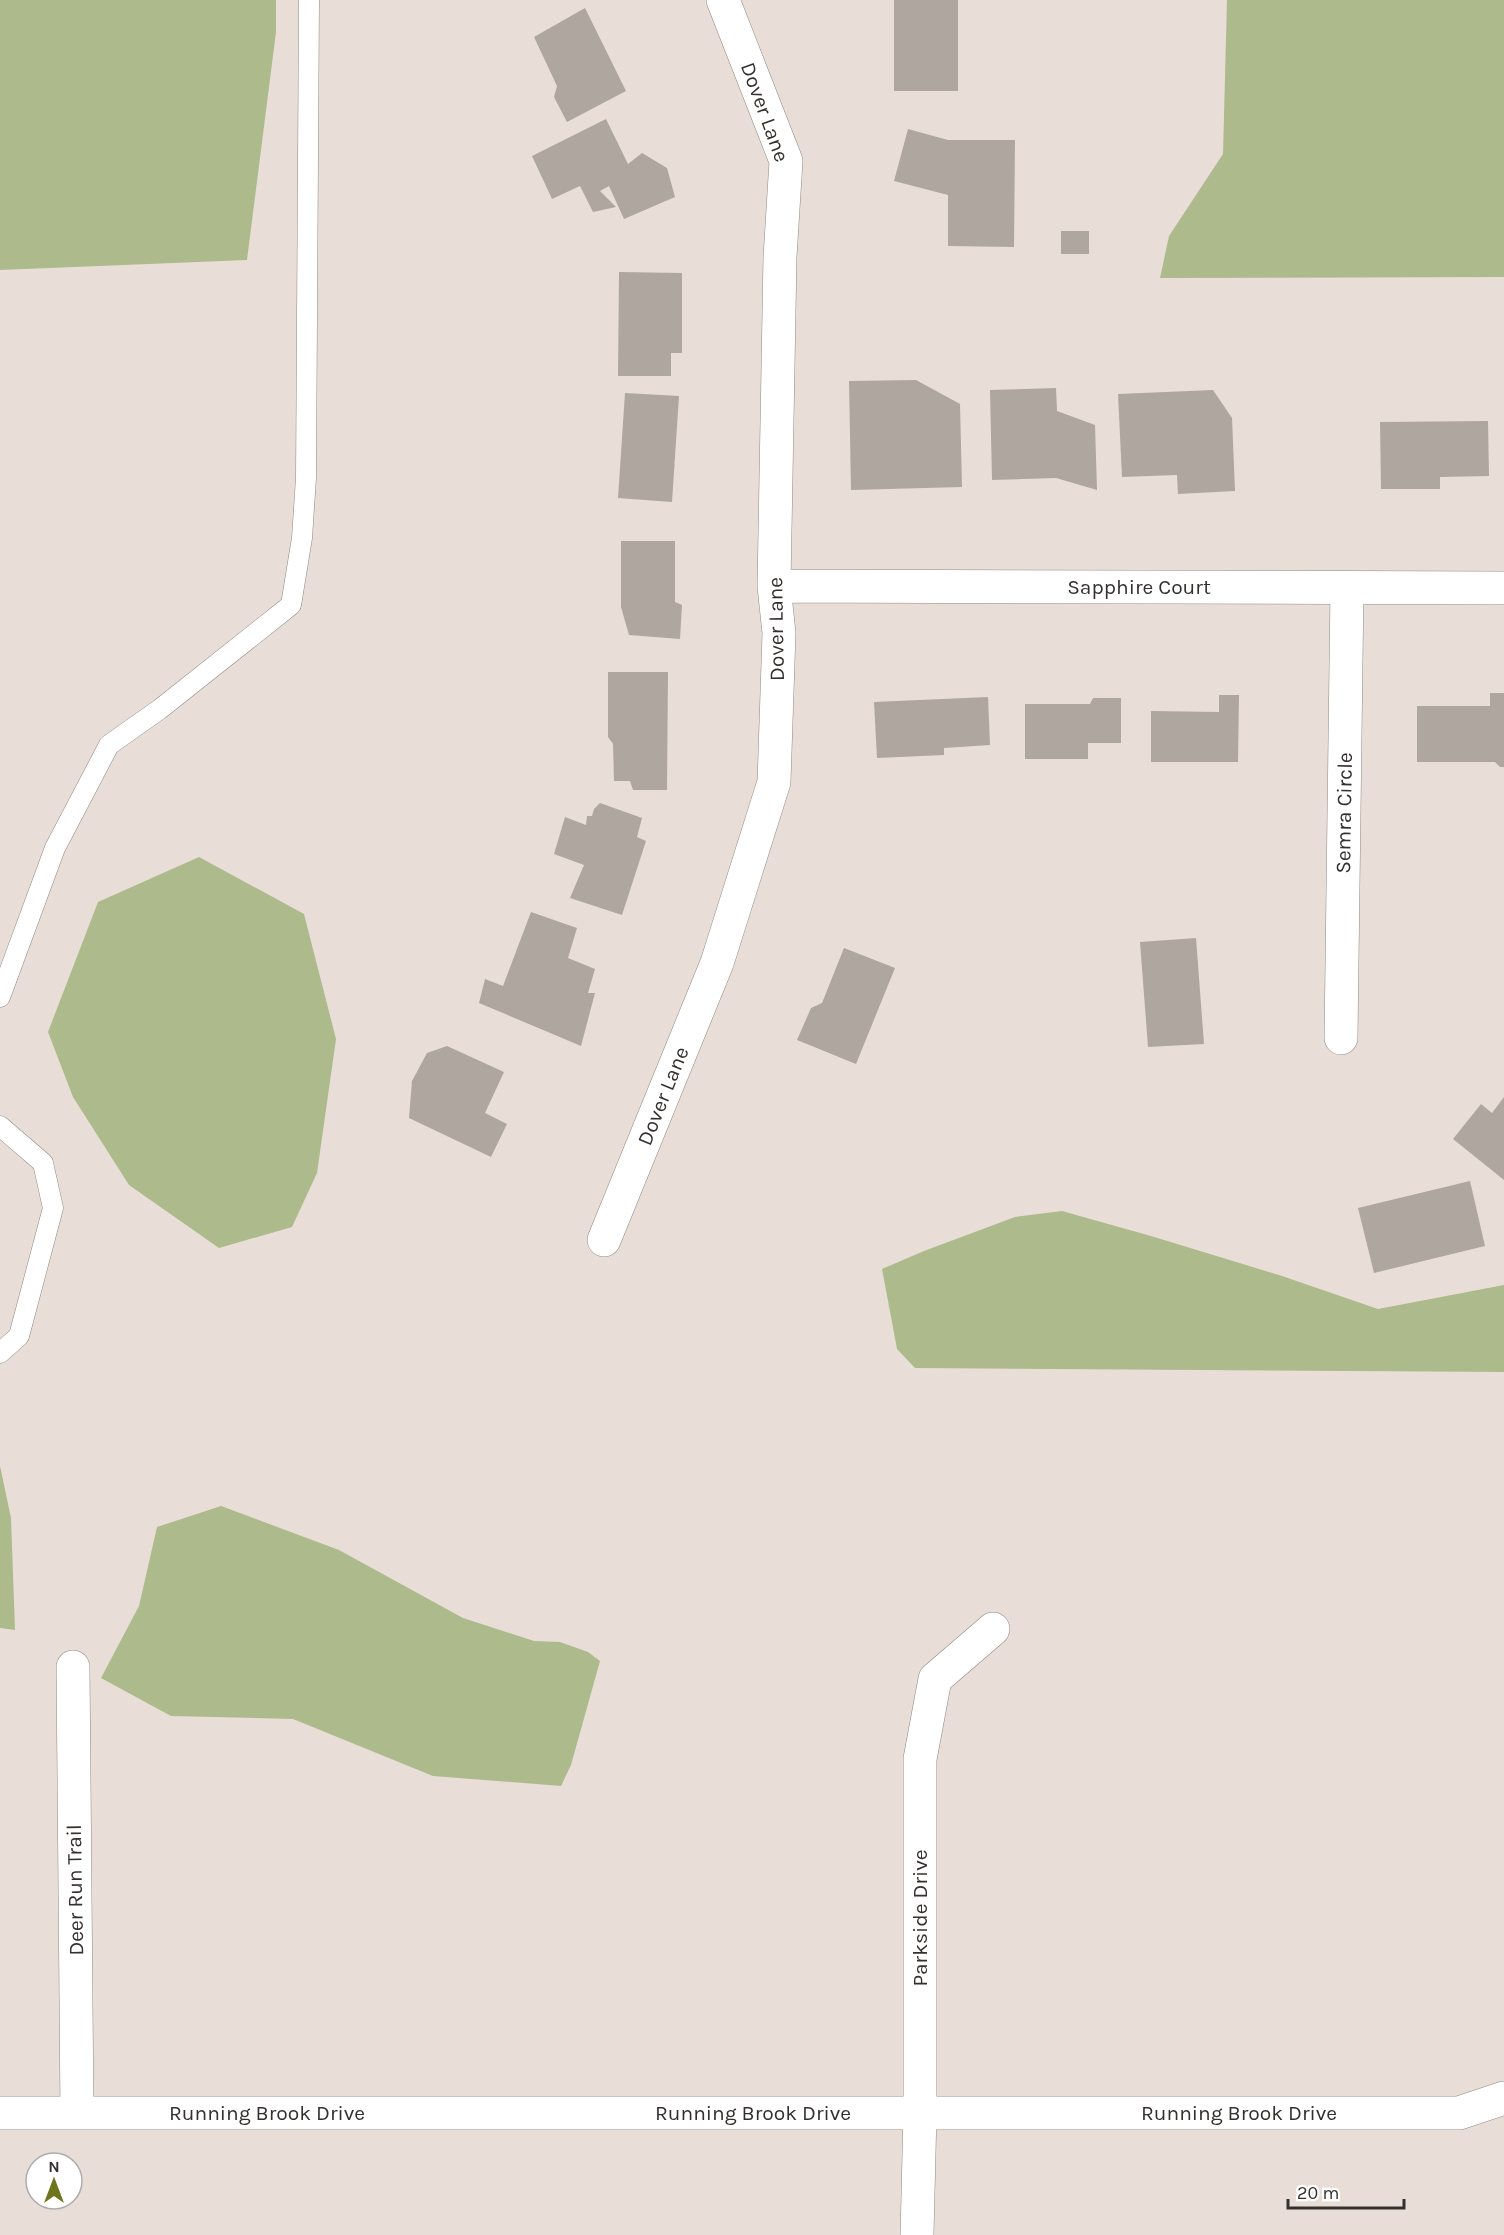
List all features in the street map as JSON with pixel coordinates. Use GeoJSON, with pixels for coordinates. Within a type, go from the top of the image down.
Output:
{"type":"FeatureCollection","features":[{"type":"Feature","properties":{"kind":"street","name":"Dover Lane"},"geometry":{"type":"LineString","coordinates":[[604,1240],[717,963],[774,782],[779,633],[774,586],[780,257],[786,161],[723,0]]}},
{"type":"Feature","properties":{"kind":"street","name":"Sapphire Court"},"geometry":{"type":"LineString","coordinates":[[774,586],[1504,588]]}},
{"type":"Feature","properties":{"kind":"street","name":"Semra Circle"},"geometry":{"type":"LineString","coordinates":[[1341,1038],[1347,588]]}},
{"type":"Feature","properties":{"kind":"street","name":"Parkside Drive"},"geometry":{"type":"LineString","coordinates":[[917,2235],[920,2113],[920,1759],[934,1679],[993,1629]]}},
{"type":"Feature","properties":{"kind":"street","name":"Deer Run Trail"},"geometry":{"type":"LineString","coordinates":[[73,1667],[77,2113]]}},
{"type":"Feature","properties":{"kind":"street","name":"Running Brook Drive"},"geometry":{"type":"LineString","coordinates":[[0,2113],[1459,2113],[1504,2098]]}},
{"type":"Feature","properties":{"kind":"lane"},"geometry":{"type":"LineString","coordinates":[[0,997],[55,848],[109,745],[160,709],[291,605],[302,538],[306,478],[309,0]]}},
{"type":"Feature","properties":{"kind":"lane"},"geometry":{"type":"LineString","coordinates":[[0,1126],[43,1163],[54,1208],[19,1336],[0,1353]]}},
{"type":"Feature","properties":{"kind":"green space"},"geometry":{"type":"Polygon","coordinates":[[[0,0],[276,0],[276,32],[247,260],[0,270],[0,0]]]}},
{"type":"Feature","properties":{"kind":"green space"},"geometry":{"type":"Polygon","coordinates":[[[1227,0],[1504,0],[1504,277],[1160,278],[1169,236],[1223,154],[1227,0]]]}},
{"type":"Feature","properties":{"kind":"green space"},"geometry":{"type":"Polygon","coordinates":[[[199,857],[304,914],[336,1039],[317,1173],[292,1227],[219,1248],[129,1185],[73,1097],[48,1032],[98,902],[199,857]]]}},
{"type":"Feature","properties":{"kind":"green space"},"geometry":{"type":"Polygon","coordinates":[[[1062,1211],[1282,1276],[1378,1309],[1504,1285],[1504,1372],[915,1368],[897,1349],[882,1269],[1015,1217],[1062,1211]]]}},
{"type":"Feature","properties":{"kind":"green space"},"geometry":{"type":"Polygon","coordinates":[[[0,1466],[11,1518],[15,1630],[0,1628],[0,1466]]]}},
{"type":"Feature","properties":{"kind":"green space"},"geometry":{"type":"Polygon","coordinates":[[[221,1506],[339,1550],[463,1618],[534,1641],[560,1642],[588,1652],[600,1661],[571,1765],[561,1786],[433,1776],[293,1719],[171,1716],[101,1678],[139,1606],[157,1527],[221,1506]]]}},
{"type":"Feature","properties":{"kind":"building"},"geometry":{"type":"Polygon","coordinates":[[[894,0],[958,0],[958,91],[894,91],[894,0]]]}},
{"type":"Feature","properties":{"kind":"building"},"geometry":{"type":"Polygon","coordinates":[[[585,8],[626,91],[567,122],[554,97],[557,86],[534,37],[585,8]]]}},
{"type":"Feature","properties":{"kind":"building"},"geometry":{"type":"Polygon","coordinates":[[[606,119],[628,164],[642,153],[667,168],[675,197],[624,219],[609,186],[600,191],[616,207],[593,212],[580,186],[552,199],[532,156],[606,119]]]}},
{"type":"Feature","properties":{"kind":"building"},"geometry":{"type":"Polygon","coordinates":[[[908,129],[948,140],[1015,140],[1014,247],[948,246],[948,195],[894,181],[908,129]]]}},
{"type":"Feature","properties":{"kind":"building"},"geometry":{"type":"Polygon","coordinates":[[[1061,231],[1089,231],[1089,254],[1061,254],[1061,231]]]}},
{"type":"Feature","properties":{"kind":"building"},"geometry":{"type":"Polygon","coordinates":[[[619,272],[682,273],[682,353],[671,353],[671,376],[618,376],[619,272]]]}},
{"type":"Feature","properties":{"kind":"building"},"geometry":{"type":"Polygon","coordinates":[[[916,380],[960,404],[962,487],[851,490],[849,381],[916,380]]]}},
{"type":"Feature","properties":{"kind":"building"},"geometry":{"type":"Polygon","coordinates":[[[1056,388],[1057,411],[1095,425],[1097,490],[1056,478],[992,480],[990,390],[1056,388]]]}},
{"type":"Feature","properties":{"kind":"building"},"geometry":{"type":"Polygon","coordinates":[[[1213,390],[1232,418],[1235,491],[1178,494],[1177,475],[1122,477],[1118,394],[1213,390]]]}},
{"type":"Feature","properties":{"kind":"building"},"geometry":{"type":"Polygon","coordinates":[[[625,393],[679,396],[672,502],[618,498],[625,393]]]}},
{"type":"Feature","properties":{"kind":"building"},"geometry":{"type":"Polygon","coordinates":[[[1488,421],[1489,476],[1440,477],[1440,489],[1381,489],[1380,422],[1488,421]]]}},
{"type":"Feature","properties":{"kind":"building"},"geometry":{"type":"Polygon","coordinates":[[[621,541],[675,541],[675,602],[682,605],[680,639],[629,635],[621,607],[621,541]]]}},
{"type":"Feature","properties":{"kind":"building"},"geometry":{"type":"Polygon","coordinates":[[[608,672],[668,672],[667,790],[633,790],[630,781],[614,781],[613,744],[608,737],[608,672]]]}},
{"type":"Feature","properties":{"kind":"building"},"geometry":{"type":"Polygon","coordinates":[[[1490,693],[1504,693],[1504,767],[1500,767],[1495,762],[1417,762],[1417,706],[1490,706],[1490,693]]]}},
{"type":"Feature","properties":{"kind":"building"},"geometry":{"type":"Polygon","coordinates":[[[1219,695],[1239,695],[1238,762],[1151,762],[1151,711],[1219,712],[1219,695]]]}},
{"type":"Feature","properties":{"kind":"building"},"geometry":{"type":"Polygon","coordinates":[[[988,697],[990,745],[944,748],[944,755],[877,758],[874,702],[988,697]]]}},
{"type":"Feature","properties":{"kind":"building"},"geometry":{"type":"Polygon","coordinates":[[[1093,698],[1121,698],[1121,743],[1088,743],[1088,759],[1025,759],[1025,704],[1090,704],[1093,698]]]}},
{"type":"Feature","properties":{"kind":"building"},"geometry":{"type":"Polygon","coordinates":[[[600,803],[642,818],[637,837],[646,841],[622,915],[570,898],[584,865],[554,854],[565,817],[586,825],[587,816],[592,816],[594,809],[600,803]]]}},
{"type":"Feature","properties":{"kind":"building"},"geometry":{"type":"Polygon","coordinates":[[[531,912],[577,928],[568,958],[595,969],[588,993],[595,993],[581,1046],[479,1003],[485,979],[503,986],[531,912]]]}},
{"type":"Feature","properties":{"kind":"building"},"geometry":{"type":"Polygon","coordinates":[[[1196,938],[1204,1044],[1148,1047],[1140,942],[1196,938]]]}},
{"type":"Feature","properties":{"kind":"building"},"geometry":{"type":"Polygon","coordinates":[[[844,948],[895,968],[856,1064],[797,1040],[811,1008],[822,1003],[844,948]]]}},
{"type":"Feature","properties":{"kind":"building"},"geometry":{"type":"Polygon","coordinates":[[[447,1046],[504,1072],[485,1113],[507,1124],[491,1157],[409,1118],[412,1081],[427,1053],[447,1046]]]}},
{"type":"Feature","properties":{"kind":"building"},"geometry":{"type":"Polygon","coordinates":[[[1504,1097],[1504,1180],[1453,1139],[1481,1104],[1492,1113],[1504,1097]]]}},
{"type":"Feature","properties":{"kind":"building"},"geometry":{"type":"Polygon","coordinates":[[[1470,1181],[1485,1246],[1374,1273],[1358,1208],[1470,1181]]]}}]}
